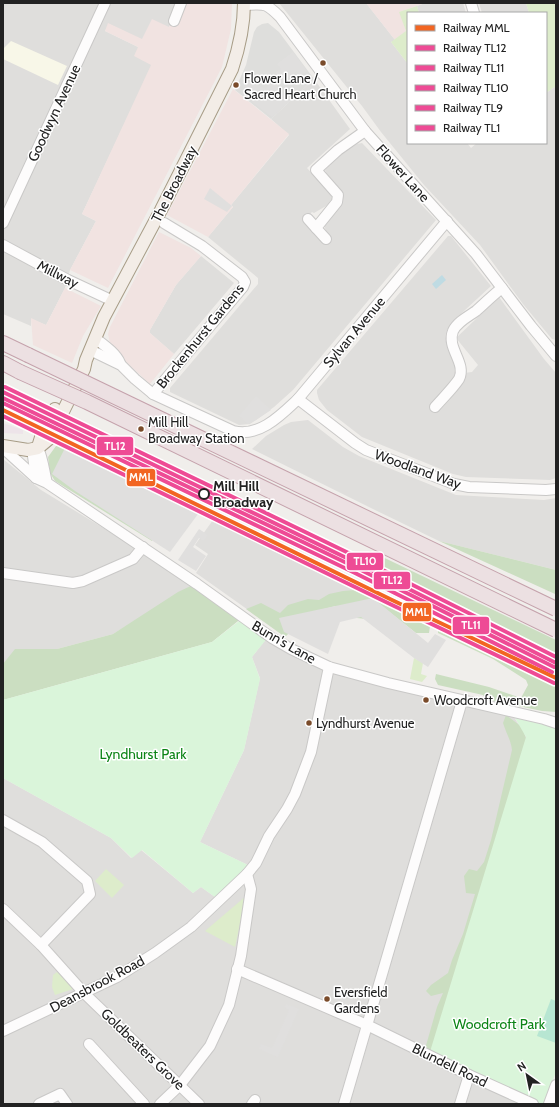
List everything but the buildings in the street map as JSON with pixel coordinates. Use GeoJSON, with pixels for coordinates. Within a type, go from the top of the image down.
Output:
{"type":"FeatureCollection","features":[{"type":"Feature","properties":{"kind":"highway"},"geometry":{"type":"LineString","coordinates":[[3,343],[556,609]]}},
{"type":"Feature","properties":{"kind":"highway"},"geometry":{"type":"LineString","coordinates":[[3,363],[87,402],[556,630]]}},
{"type":"Feature","properties":{"kind":"main road","name":"The Broadway"},"geometry":{"type":"LineString","coordinates":[[38,448],[50,438],[84,369],[90,349],[104,317],[161,210],[232,70],[239,49],[243,24],[244,4]]}},
{"type":"Feature","properties":{"kind":"main road"},"geometry":{"type":"LineString","coordinates":[[3,438],[28,442],[38,448]]}},
{"type":"Feature","properties":{"kind":"main road"},"geometry":{"type":"LineString","coordinates":[[3,447],[28,450],[38,448]]}},
{"type":"Feature","properties":{"kind":"street","name":"Goodwyn Avenue"},"geometry":{"type":"LineString","coordinates":[[3,223],[105,3]]}},
{"type":"Feature","properties":{"kind":"street"},"geometry":{"type":"LineString","coordinates":[[174,21],[181,3]]}},
{"type":"Feature","properties":{"kind":"street","name":"Flower Lane"},"geometry":{"type":"LineString","coordinates":[[244,4],[263,3],[269,6],[280,18],[365,131],[448,221],[555,354]]}},
{"type":"Feature","properties":{"kind":"street"},"geometry":{"type":"LineString","coordinates":[[316,228],[337,202],[338,198],[336,192],[316,170],[338,150],[365,131]]}},
{"type":"Feature","properties":{"kind":"street"},"geometry":{"type":"LineString","coordinates":[[308,219],[326,240]]}},
{"type":"Feature","properties":{"kind":"street","name":"Sylvan Avenue"},"geometry":{"type":"LineString","coordinates":[[153,394],[242,434],[251,433],[260,429],[283,413],[298,399],[448,221]]}},
{"type":"Feature","properties":{"kind":"street","name":"Brockenhurst Gardens"},"geometry":{"type":"LineString","coordinates":[[153,394],[243,287],[245,282],[242,277],[202,246],[164,224]]}},
{"type":"Feature","properties":{"kind":"street","name":"Millway"},"geometry":{"type":"LineString","coordinates":[[3,245],[68,280],[113,301]]}},
{"type":"Feature","properties":{"kind":"street"},"geometry":{"type":"LineString","coordinates":[[435,408],[459,379],[461,372],[451,339],[453,330],[502,288]]}},
{"type":"Feature","properties":{"kind":"street"},"geometry":{"type":"LineString","coordinates":[[90,349],[121,365],[153,394]]}},
{"type":"Feature","properties":{"kind":"street","name":"Woodland Way"},"geometry":{"type":"LineString","coordinates":[[298,399],[366,450],[454,484],[538,490],[556,489]]}},
{"type":"Feature","properties":{"kind":"street","name":"Bunn's Lane"},"geometry":{"type":"LineString","coordinates":[[3,447],[36,478],[47,483],[143,547],[272,638],[291,649],[329,667],[388,683],[556,723]]}},
{"type":"Feature","properties":{"kind":"street"},"geometry":{"type":"LineString","coordinates":[[36,478],[33,456],[38,448]]}},
{"type":"Feature","properties":{"kind":"street"},"geometry":{"type":"LineString","coordinates":[[38,448],[42,456],[42,465],[47,483]]}},
{"type":"Feature","properties":{"kind":"street"},"geometry":{"type":"LineString","coordinates":[[3,573],[73,583],[83,581],[133,559],[143,547]]}},
{"type":"Feature","properties":{"kind":"street","name":"Deansbrook Road"},"geometry":{"type":"LineString","coordinates":[[3,1032],[117,977],[155,953],[191,927],[247,874],[256,863],[269,836],[287,809],[298,787],[311,752],[329,667]]}},
{"type":"Feature","properties":{"kind":"street"},"geometry":{"type":"LineString","coordinates":[[344,1104],[462,701]]}},
{"type":"Feature","properties":{"kind":"street"},"geometry":{"type":"LineString","coordinates":[[3,820],[42,842],[87,881],[90,894],[41,945]]}},
{"type":"Feature","properties":{"kind":"street"},"geometry":{"type":"LineString","coordinates":[[160,1104],[180,1085],[210,1046],[229,1004],[241,956],[251,889],[247,874]]}},
{"type":"Feature","properties":{"kind":"street","name":"Goldbeaters Grove"},"geometry":{"type":"LineString","coordinates":[[3,910],[41,945],[84,993],[199,1104]]}},
{"type":"Feature","properties":{"kind":"street"},"geometry":{"type":"LineString","coordinates":[[237,969],[367,1025]]}},
{"type":"Feature","properties":{"kind":"street","name":"Blundell Road"},"geometry":{"type":"LineString","coordinates":[[367,1025],[469,1075],[533,1104]]}},
{"type":"Feature","properties":{"kind":"street"},"geometry":{"type":"LineString","coordinates":[[89,1044],[144,1104]]}},
{"type":"Feature","properties":{"kind":"street"},"geometry":{"type":"LineString","coordinates":[[460,1104],[469,1075]]}},
{"type":"Feature","properties":{"kind":"street"},"geometry":{"type":"LineString","coordinates":[[549,1104],[556,1085]]}},
{"type":"Feature","properties":{"kind":"street"},"geometry":{"type":"LineString","coordinates":[[39,1104],[60,1094],[67,1104]]}},
{"type":"Feature","properties":{"kind":"shaded area"},"geometry":{"type":"Polygon","coordinates":[[[3,3],[180,3],[169,27],[142,40],[109,24],[105,31],[138,47],[152,65],[82,214],[96,221],[70,270],[65,288],[46,325],[31,319],[31,326],[3,314],[3,3]]]}},
{"type":"Feature","properties":{"kind":"shaded area"},"geometry":{"type":"Polygon","coordinates":[[[180,3],[232,3],[231,29],[222,67],[108,288],[70,270],[96,221],[82,214],[151,65],[134,56],[138,47],[105,31],[108,23],[142,39],[152,19],[169,27],[180,3]]]}},
{"type":"Feature","properties":{"kind":"shaded area"},"geometry":{"type":"Polygon","coordinates":[[[279,3],[366,3],[395,40],[391,42],[407,63],[407,144],[468,144],[471,148],[476,144],[547,144],[547,92],[556,86],[556,340],[552,339],[523,304],[480,245],[424,185],[279,3]]]}},
{"type":"Feature","properties":{"kind":"shaded area"},"geometry":{"type":"Polygon","coordinates":[[[366,3],[425,3],[400,12],[406,31],[395,40],[366,3]]]}},
{"type":"Feature","properties":{"kind":"shaded area"},"geometry":{"type":"Polygon","coordinates":[[[425,3],[463,3],[466,12],[419,12],[417,6],[425,3]]]}},
{"type":"Feature","properties":{"kind":"shaded area"},"geometry":{"type":"Polygon","coordinates":[[[479,3],[526,3],[529,12],[482,12],[479,3]]]}},
{"type":"Feature","properties":{"kind":"shaded area"},"geometry":{"type":"Polygon","coordinates":[[[268,23],[279,32],[314,79],[271,119],[235,90],[246,65],[254,32],[257,27],[268,23]]]}},
{"type":"Feature","properties":{"kind":"shaded area"},"geometry":{"type":"Polygon","coordinates":[[[11,41],[67,66],[58,85],[3,59],[3,49],[11,41]]]}},
{"type":"Feature","properties":{"kind":"shaded area"},"geometry":{"type":"Polygon","coordinates":[[[293,52],[307,71],[301,75],[297,71],[277,85],[284,94],[287,92],[292,99],[272,117],[242,94],[248,81],[266,89],[271,80],[273,80],[276,72],[281,69],[277,64],[293,52]]]}},
{"type":"Feature","properties":{"kind":"shaded area"},"geometry":{"type":"Polygon","coordinates":[[[314,79],[350,129],[307,168],[331,194],[332,199],[326,206],[314,213],[312,212],[303,221],[324,243],[330,236],[324,225],[341,204],[325,170],[343,153],[357,144],[362,143],[436,220],[293,390],[274,407],[250,424],[239,425],[170,392],[170,388],[258,284],[258,278],[208,237],[233,207],[231,205],[289,135],[271,119],[314,79]]]}},
{"type":"Feature","properties":{"kind":"shaded area"},"geometry":{"type":"Polygon","coordinates":[[[233,89],[289,134],[231,205],[233,207],[208,237],[167,215],[233,89]]]}},
{"type":"Feature","properties":{"kind":"shaded area"},"geometry":{"type":"Polygon","coordinates":[[[210,188],[232,206],[227,212],[204,199],[210,188]]]}},
{"type":"Feature","properties":{"kind":"shaded area"},"geometry":{"type":"Polygon","coordinates":[[[159,232],[191,248],[201,256],[176,285],[150,330],[150,333],[174,354],[150,384],[114,351],[108,334],[110,327],[159,232]]]}},
{"type":"Feature","properties":{"kind":"shaded area"},"geometry":{"type":"Polygon","coordinates":[[[448,236],[451,236],[491,286],[451,323],[447,330],[446,338],[449,352],[464,373],[472,372],[478,365],[456,338],[499,297],[556,373],[556,478],[550,480],[466,477],[453,474],[362,437],[327,410],[319,400],[317,390],[448,236]]]}},
{"type":"Feature","properties":{"kind":"shaded area"},"geometry":{"type":"Polygon","coordinates":[[[201,256],[234,283],[174,354],[150,333],[150,330],[176,285],[201,256]]]}},
{"type":"Feature","properties":{"kind":"shaded area"},"geometry":{"type":"Polygon","coordinates":[[[65,288],[101,306],[83,336],[72,363],[33,345],[31,318],[46,325],[65,288]]]}},
{"type":"Feature","properties":{"kind":"shaded area"},"geometry":{"type":"Polygon","coordinates":[[[256,396],[271,410],[248,424],[239,416],[256,396]]]}},
{"type":"Feature","properties":{"kind":"shaded area"},"geometry":{"type":"Polygon","coordinates":[[[308,420],[343,447],[359,456],[456,495],[544,500],[556,498],[556,570],[439,541],[252,449],[266,436],[284,425],[291,422],[308,420]]]}},
{"type":"Feature","properties":{"kind":"shaded area"},"geometry":{"type":"Polygon","coordinates":[[[3,423],[23,430],[23,434],[3,433],[3,423]]]}},
{"type":"Feature","properties":{"kind":"shaded area"},"geometry":{"type":"Polygon","coordinates":[[[65,448],[198,514],[170,552],[75,491],[52,474],[65,448]]]}},
{"type":"Feature","properties":{"kind":"shaded area"},"geometry":{"type":"Polygon","coordinates":[[[3,459],[41,490],[195,584],[113,634],[57,649],[3,675],[3,459]]]}},
{"type":"Feature","properties":{"kind":"shaded area"},"geometry":{"type":"Polygon","coordinates":[[[213,520],[267,548],[360,591],[265,622],[196,573],[208,554],[195,545],[213,520]]]}},
{"type":"Feature","properties":{"kind":"shaded area"},"geometry":{"type":"Polygon","coordinates":[[[199,529],[208,535],[204,541],[199,538],[193,547],[206,556],[196,571],[178,560],[199,529]]]}},
{"type":"Feature","properties":{"kind":"shaded area"},"geometry":{"type":"Polygon","coordinates":[[[373,598],[428,643],[435,634],[446,640],[428,667],[361,617],[340,622],[328,654],[284,632],[279,618],[373,598]]]}},
{"type":"Feature","properties":{"kind":"shaded area"},"geometry":{"type":"Polygon","coordinates":[[[269,635],[329,668],[511,712],[526,737],[533,1104],[3,1104],[3,778],[111,838],[131,858],[141,850],[193,893],[201,887],[215,897],[248,878],[248,865],[200,842],[244,750],[260,678],[252,657],[269,635]]]}},
{"type":"Feature","properties":{"kind":"shaded area"},"geometry":{"type":"Polygon","coordinates":[[[286,1004],[299,1009],[278,1057],[259,1049],[261,1044],[272,1048],[289,1010],[284,1007],[286,1004]]]}},
{"type":"Feature","properties":{"kind":"green space"},"geometry":{"type":"Polygon","coordinates":[[[526,3],[556,3],[556,86],[547,92],[547,12],[529,12],[526,3]]]}},
{"type":"Feature","properties":{"kind":"green space"},"geometry":{"type":"Polygon","coordinates":[[[417,6],[419,12],[407,12],[407,63],[391,42],[406,31],[399,12],[417,6]]]}},
{"type":"Feature","properties":{"kind":"green space"},"geometry":{"type":"Polygon","coordinates":[[[62,444],[68,447],[71,454],[153,538],[152,541],[55,481],[50,473],[48,457],[56,446],[62,444]]]}},
{"type":"Feature","properties":{"kind":"green space"},"geometry":{"type":"Polygon","coordinates":[[[439,541],[556,570],[555,594],[439,541]]]}},
{"type":"Feature","properties":{"kind":"green space"},"geometry":{"type":"Polygon","coordinates":[[[370,551],[556,640],[556,653],[365,559],[370,551]]]}},
{"type":"Feature","properties":{"kind":"green space"},"geometry":{"type":"Polygon","coordinates":[[[195,584],[243,617],[212,642],[3,700],[3,664],[15,649],[57,649],[113,634],[178,592],[195,584]]]}},
{"type":"Feature","properties":{"kind":"green space"},"geometry":{"type":"Polygon","coordinates":[[[355,590],[370,595],[430,626],[429,633],[416,633],[378,603],[367,619],[357,618],[343,607],[336,606],[288,618],[290,632],[285,637],[246,609],[261,603],[280,613],[288,605],[308,599],[319,600],[329,594],[355,590]]]}},
{"type":"Feature","properties":{"kind":"green space","name":"Lyndhurst Park"},"geometry":{"type":"Polygon","coordinates":[[[243,618],[269,636],[252,657],[260,679],[244,750],[200,842],[248,865],[233,882],[215,897],[201,887],[193,893],[142,850],[132,858],[111,838],[3,778],[3,700],[212,642],[243,618]]]}},
{"type":"Feature","properties":{"kind":"green space"},"geometry":{"type":"Polygon","coordinates":[[[446,628],[556,681],[556,712],[542,711],[486,699],[483,695],[438,685],[435,679],[436,674],[489,687],[521,698],[528,685],[526,680],[493,659],[438,633],[438,629],[446,628]]]}},
{"type":"Feature","properties":{"kind":"green space"},"geometry":{"type":"Polygon","coordinates":[[[414,658],[423,663],[421,674],[427,676],[422,682],[410,679],[414,658]]]}},
{"type":"Feature","properties":{"kind":"green space","name":"Woodcroft Park"},"geometry":{"type":"Polygon","coordinates":[[[511,711],[556,723],[556,1072],[544,1104],[532,1104],[429,1055],[526,737],[511,711]]]}},
{"type":"Feature","properties":{"kind":"green space"},"geometry":{"type":"Polygon","coordinates":[[[506,715],[522,727],[527,741],[434,1053],[425,1049],[437,1007],[443,993],[431,996],[426,991],[431,985],[448,973],[463,934],[475,894],[466,893],[464,876],[469,869],[477,871],[484,862],[491,840],[512,750],[510,740],[503,723],[506,715]]]}},
{"type":"Feature","properties":{"kind":"green space"},"geometry":{"type":"Polygon","coordinates":[[[106,869],[124,885],[112,898],[95,881],[106,869]]]}},
{"type":"Feature","properties":{"kind":"green space"},"geometry":{"type":"Polygon","coordinates":[[[246,896],[235,947],[205,931],[246,896]]]}},
{"type":"Feature","properties":{"kind":"green space"},"geometry":{"type":"Polygon","coordinates":[[[57,972],[73,986],[73,989],[55,995],[52,987],[53,975],[57,972]]]}},
{"type":"Feature","properties":{"kind":"green space"},"geometry":{"type":"Polygon","coordinates":[[[551,999],[556,1001],[556,1043],[537,1036],[551,999]]]}},
{"type":"Feature","properties":{"kind":"water"},"geometry":{"type":"Polygon","coordinates":[[[442,275],[446,280],[436,289],[432,284],[442,275]]]}},
{"type":"Feature","properties":{"kind":"rail line","name":"TL10"},"geometry":{"type":"LineString","coordinates":[[5,387],[361,559],[556,657]]}},
{"type":"Feature","properties":{"kind":"rail line","name":"TL12"},"geometry":{"type":"LineString","coordinates":[[3,392],[359,564],[556,663]]}},
{"type":"Feature","properties":{"kind":"rail line","name":"TL11"},"geometry":{"type":"LineString","coordinates":[[3,398],[357,568],[554,667]]}},
{"type":"Feature","properties":{"kind":"rail line","name":"TL9"},"geometry":{"type":"LineString","coordinates":[[3,403],[355,573],[552,672]]}},
{"type":"Feature","properties":{"kind":"rail line","name":"MML"},"geometry":{"type":"LineString","coordinates":[[3,410],[392,600],[556,678]]}},
{"type":"Feature","properties":{"kind":"rail line","name":"TL1"},"geometry":{"type":"LineString","coordinates":[[3,416],[554,683]]}},
{"type":"Feature","properties":{"kind":"place","name":"Flower Lane / Sacred Heart Church"},"geometry":{"type":"Point","coordinates":[236,85]}},
{"type":"Feature","properties":{"kind":"place","name":"Mill Hill Broadway Station"},"geometry":{"type":"Point","coordinates":[141,429]}},
{"type":"Feature","properties":{"kind":"place","name":"Mill Hill Broadway"},"geometry":{"type":"Point","coordinates":[204,494]}},
{"type":"Feature","properties":{"kind":"place","name":"Woodcroft Avenue"},"geometry":{"type":"Point","coordinates":[426,700]}},
{"type":"Feature","properties":{"kind":"place","name":"Lyndhurst Avenue"},"geometry":{"type":"Point","coordinates":[309,723]}},
{"type":"Feature","properties":{"kind":"place","name":"Eversfield Gardens"},"geometry":{"type":"Point","coordinates":[327,999]}}]}
